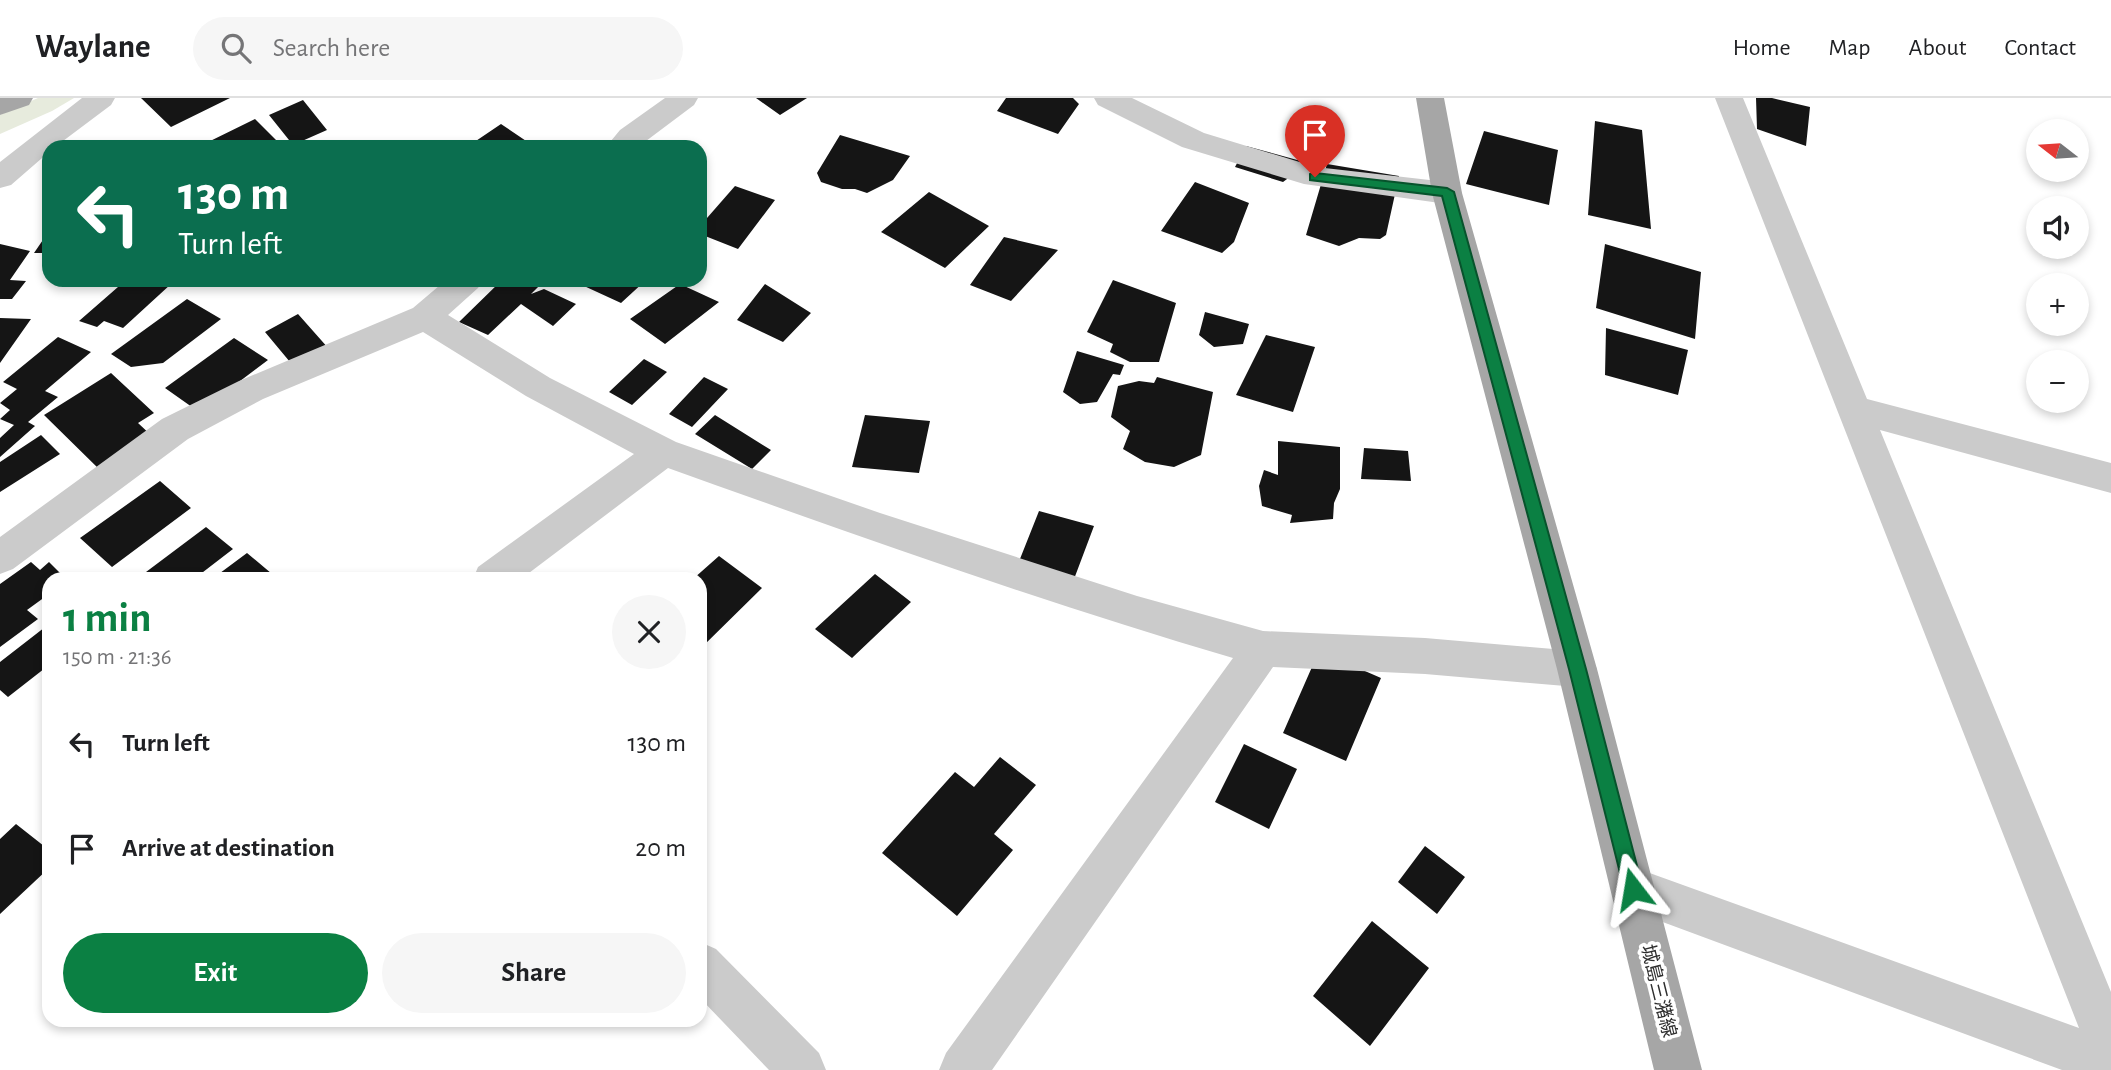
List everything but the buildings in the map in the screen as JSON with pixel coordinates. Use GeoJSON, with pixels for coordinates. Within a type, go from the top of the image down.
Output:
{"type":"FeatureCollection","features":[{"type":"Feature","properties":{"kind":"main road"},"geometry":{"type":"LineString","coordinates":[[0,106],[19,98]]}},
{"type":"Feature","properties":{"kind":"main road","name":"城島三潴線"},"geometry":{"type":"LineString","coordinates":[[1430,98],[1447,192],[1577,669],[1678,1070]]}},
{"type":"Feature","properties":{"kind":"street"},"geometry":{"type":"LineString","coordinates":[[45,140],[102,98]]}},
{"type":"Feature","properties":{"kind":"street"},"geometry":{"type":"LineString","coordinates":[[1108,98],[1193,140],[1315,177],[1447,192]]}},
{"type":"Feature","properties":{"kind":"street"},"geometry":{"type":"LineString","coordinates":[[1729,98],[2109,1043]]}},
{"type":"Feature","properties":{"kind":"street"},"geometry":{"type":"LineString","coordinates":[[628,140],[678,99]]}},
{"type":"Feature","properties":{"kind":"street"},"geometry":{"type":"LineString","coordinates":[[0,178],[42,142]]}},
{"type":"Feature","properties":{"kind":"street"},"geometry":{"type":"LineString","coordinates":[[0,558],[175,429],[251,390],[425,317],[459,287]]}},
{"type":"Feature","properties":{"kind":"street"},"geometry":{"type":"LineString","coordinates":[[425,317],[538,387],[663,452],[878,528],[1124,609],[1264,649],[1425,656],[1577,669]]}},
{"type":"Feature","properties":{"kind":"street"},"geometry":{"type":"LineString","coordinates":[[1854,409],[2111,478]]}},
{"type":"Feature","properties":{"kind":"street"},"geometry":{"type":"LineString","coordinates":[[501,572],[663,452]]}},
{"type":"Feature","properties":{"kind":"street"},"geometry":{"type":"LineString","coordinates":[[963,1070],[1264,649]]}},
{"type":"Feature","properties":{"kind":"street"},"geometry":{"type":"LineString","coordinates":[[1633,889],[2109,1043]]}},
{"type":"Feature","properties":{"kind":"street"},"geometry":{"type":"LineString","coordinates":[[707,972],[802,1070]]}},
{"type":"Feature","properties":{"kind":"shaded area"},"geometry":{"type":"Polygon","coordinates":[[[38,98],[74,98],[0,134],[0,115],[38,98]]]}},
{"type":"Feature","properties":{"kind":"route"},"geometry":{"type":"LineString","coordinates":[[1315,177],[1447,192],[1577,669],[1633,889]]}}]}
